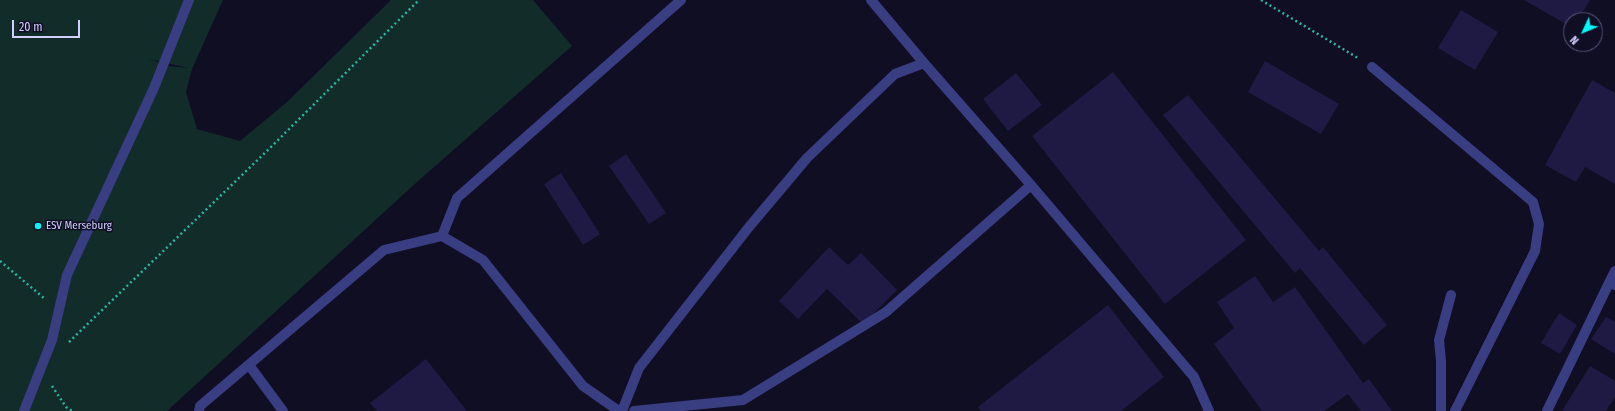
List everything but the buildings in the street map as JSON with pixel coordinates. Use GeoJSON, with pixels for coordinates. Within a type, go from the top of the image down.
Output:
{"type":"FeatureCollection","features":[{"type":"Feature","properties":{"kind":"lane"},"geometry":{"type":"LineString","coordinates":[[24,411],[52,340],[67,275],[154,88],[189,0]]}},
{"type":"Feature","properties":{"kind":"lane"},"geometry":{"type":"LineString","coordinates":[[442,236],[457,198],[681,0]]}},
{"type":"Feature","properties":{"kind":"lane"},"geometry":{"type":"LineString","coordinates":[[871,0],[1194,377],[1206,410]]}},
{"type":"Feature","properties":{"kind":"lane"},"geometry":{"type":"LineString","coordinates":[[199,411],[200,406],[384,250],[442,236],[482,260],[583,386],[621,411],[639,368],[749,227],[807,158],[895,74],[924,63]]}},
{"type":"Feature","properties":{"kind":"lane"},"geometry":{"type":"LineString","coordinates":[[1372,67],[1533,202],[1540,224],[1535,251],[1455,411]]}},
{"type":"Feature","properties":{"kind":"lane"},"geometry":{"type":"LineString","coordinates":[[634,411],[743,400],[886,312],[1031,185]]}},
{"type":"Feature","properties":{"kind":"lane"},"geometry":{"type":"LineString","coordinates":[[1547,411],[1612,283],[1615,271]]}},
{"type":"Feature","properties":{"kind":"lane"},"geometry":{"type":"LineString","coordinates":[[1441,411],[1441,361],[1439,340],[1451,295]]}},
{"type":"Feature","properties":{"kind":"lane"},"geometry":{"type":"LineString","coordinates":[[249,365],[282,411]]}},
{"type":"Feature","properties":{"kind":"path"},"geometry":{"type":"LineString","coordinates":[[63,347],[270,148],[419,0]]}},
{"type":"Feature","properties":{"kind":"path"},"geometry":{"type":"LineString","coordinates":[[1261,0],[1372,67]]}},
{"type":"Feature","properties":{"kind":"path"},"geometry":{"type":"LineString","coordinates":[[0,261],[58,309]]}},
{"type":"Feature","properties":{"kind":"path"},"geometry":{"type":"LineString","coordinates":[[41,366],[66,407],[72,411]]}},
{"type":"Feature","properties":{"kind":"green space"},"geometry":{"type":"Polygon","coordinates":[[[0,0],[223,0],[192,69],[186,92],[197,129],[240,141],[287,102],[391,0],[533,0],[572,46],[417,182],[167,411],[0,411],[0,0]],[[149,59],[169,66],[188,68],[149,59]]]}},
{"type":"Feature","properties":{"kind":"place","name":"ESV Merseburg"},"geometry":{"type":"Point","coordinates":[38,226]}}]}
